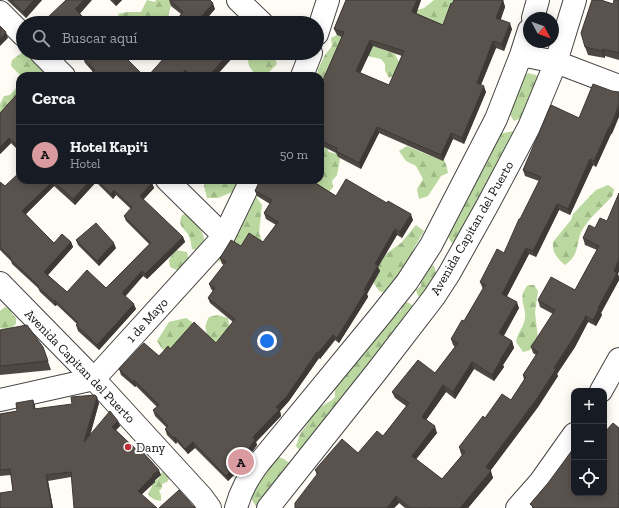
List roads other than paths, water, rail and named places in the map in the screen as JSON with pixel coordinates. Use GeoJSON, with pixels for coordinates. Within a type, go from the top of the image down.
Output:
{"type":"FeatureCollection","features":[{"type":"Feature","properties":{"kind":"street"},"geometry":{"type":"LineString","coordinates":[[238,0],[255,16]]}},
{"type":"Feature","properties":{"kind":"street"},"geometry":{"type":"LineString","coordinates":[[323,16],[328,0]]}},
{"type":"Feature","properties":{"kind":"street"},"geometry":{"type":"LineString","coordinates":[[535,12],[538,0]]}},
{"type":"Feature","properties":{"kind":"street","name":"Avenida Capitan del Puerto"},"geometry":{"type":"LineString","coordinates":[[268,508],[434,298],[450,274],[488,206],[529,127],[556,62],[575,0]]}},
{"type":"Feature","properties":{"kind":"street"},"geometry":{"type":"LineString","coordinates":[[0,12],[16,28]]}},
{"type":"Feature","properties":{"kind":"street","name":"Avenida Capitan del Puerto"},"geometry":{"type":"LineString","coordinates":[[236,508],[240,494],[247,480],[259,463],[407,282],[431,245],[496,119],[524,48]]}},
{"type":"Feature","properties":{"kind":"street"},"geometry":{"type":"LineString","coordinates":[[522,55],[556,62],[619,86]]}},
{"type":"Feature","properties":{"kind":"street"},"geometry":{"type":"LineString","coordinates":[[48,60],[60,72]]}},
{"type":"Feature","properties":{"kind":"street"},"geometry":{"type":"LineString","coordinates":[[171,184],[224,236]]}},
{"type":"Feature","properties":{"kind":"street","name":"1 de Mayo"},"geometry":{"type":"LineString","coordinates":[[94,379],[224,236],[249,184]]}},
{"type":"Feature","properties":{"kind":"street","name":"Avenida Capitan del Puerto"},"geometry":{"type":"LineString","coordinates":[[0,283],[94,379],[212,506]]}},
{"type":"Feature","properties":{"kind":"street"},"geometry":{"type":"LineString","coordinates":[[603,388],[619,359]]}},
{"type":"Feature","properties":{"kind":"street"},"geometry":{"type":"LineString","coordinates":[[0,400],[94,379]]}},
{"type":"Feature","properties":{"kind":"street"},"geometry":{"type":"LineString","coordinates":[[517,508],[540,482],[571,438]]}},
{"type":"Feature","properties":{"kind":"place","name":"Dany"},"geometry":{"type":"Point","coordinates":[128,447]}},
{"type":"Feature","properties":{"kind":"place","name":"Hotel Kapi'i"},"geometry":{"type":"Point","coordinates":[241,462]}}]}
